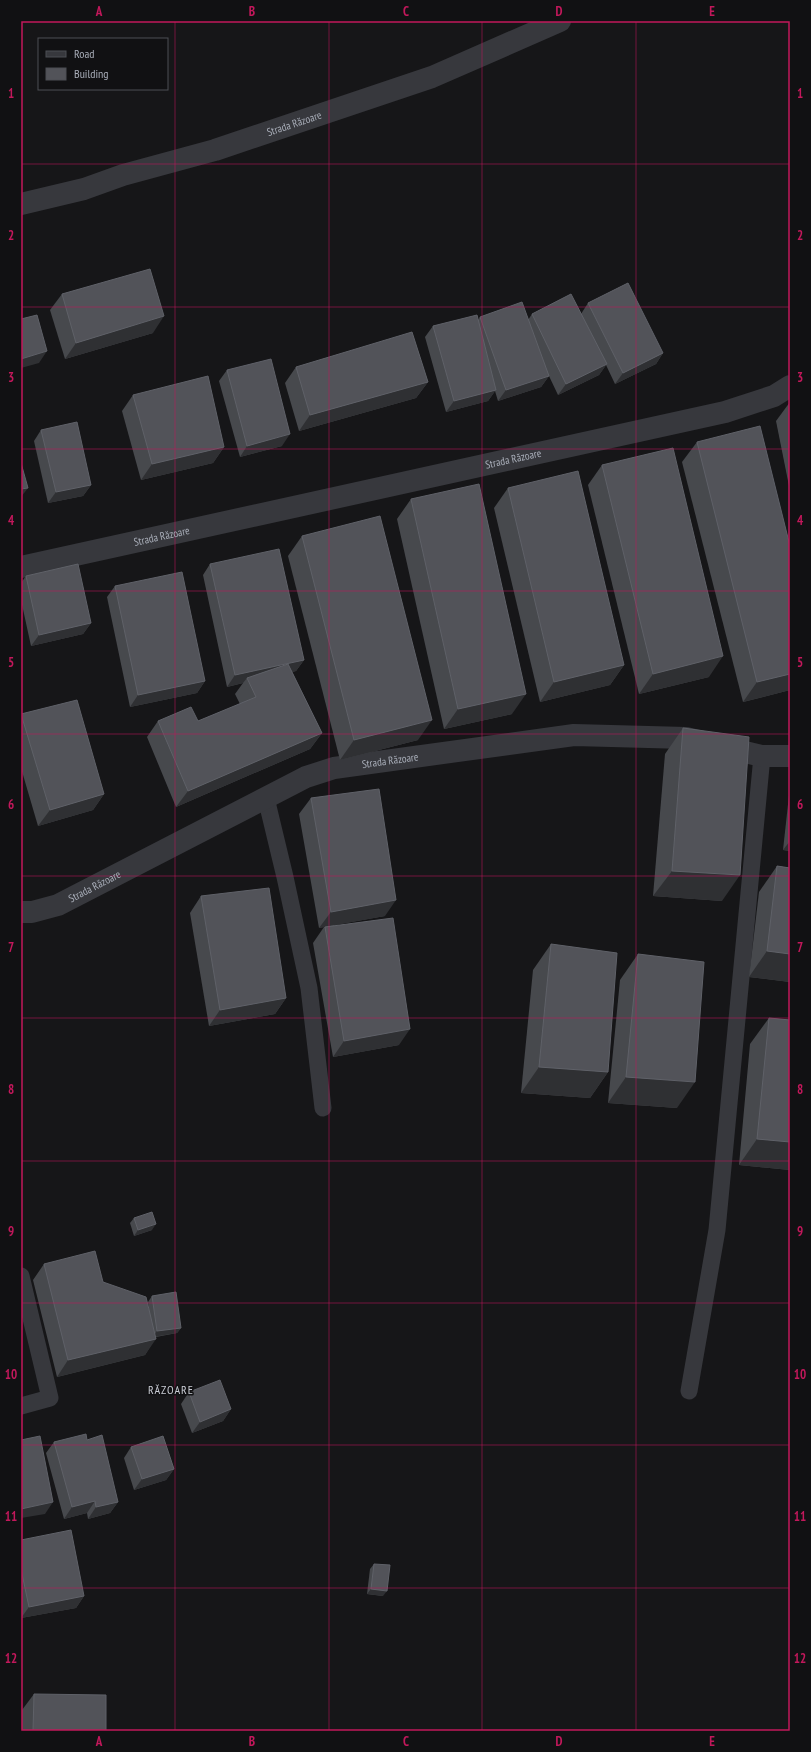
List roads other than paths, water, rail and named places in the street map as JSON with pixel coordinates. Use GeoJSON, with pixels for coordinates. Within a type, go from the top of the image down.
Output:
{"type":"FeatureCollection","features":[{"type":"Feature","properties":{"kind":"street","name":"Strada Răzoare"},"geometry":{"type":"LineString","coordinates":[[21,204],[84,189],[123,175],[215,150],[432,77],[560,21]]}},
{"type":"Feature","properties":{"kind":"street","name":"Strada Răzoare"},"geometry":{"type":"LineString","coordinates":[[21,567],[725,412],[774,396],[790,386]]}},
{"type":"Feature","properties":{"kind":"street","name":"Strada Răzoare"},"geometry":{"type":"LineString","coordinates":[[21,912],[32,912],[58,906],[306,777],[334,768],[574,735],[686,738],[762,756],[790,756]]}},
{"type":"Feature","properties":{"kind":"lane"},"geometry":{"type":"LineString","coordinates":[[689,1391],[717,1230],[762,756]]}},
{"type":"Feature","properties":{"kind":"lane"},"geometry":{"type":"LineString","coordinates":[[266,798],[286,877],[309,988],[324,1108]]}},
{"type":"Feature","properties":{"kind":"lane"},"geometry":{"type":"LineString","coordinates":[[21,1276],[50,1398],[21,1406]]}},
{"type":"Feature","properties":{"kind":"district","name":"RĂZOARE"},"geometry":{"type":"Point","coordinates":[171,1389]}}]}
